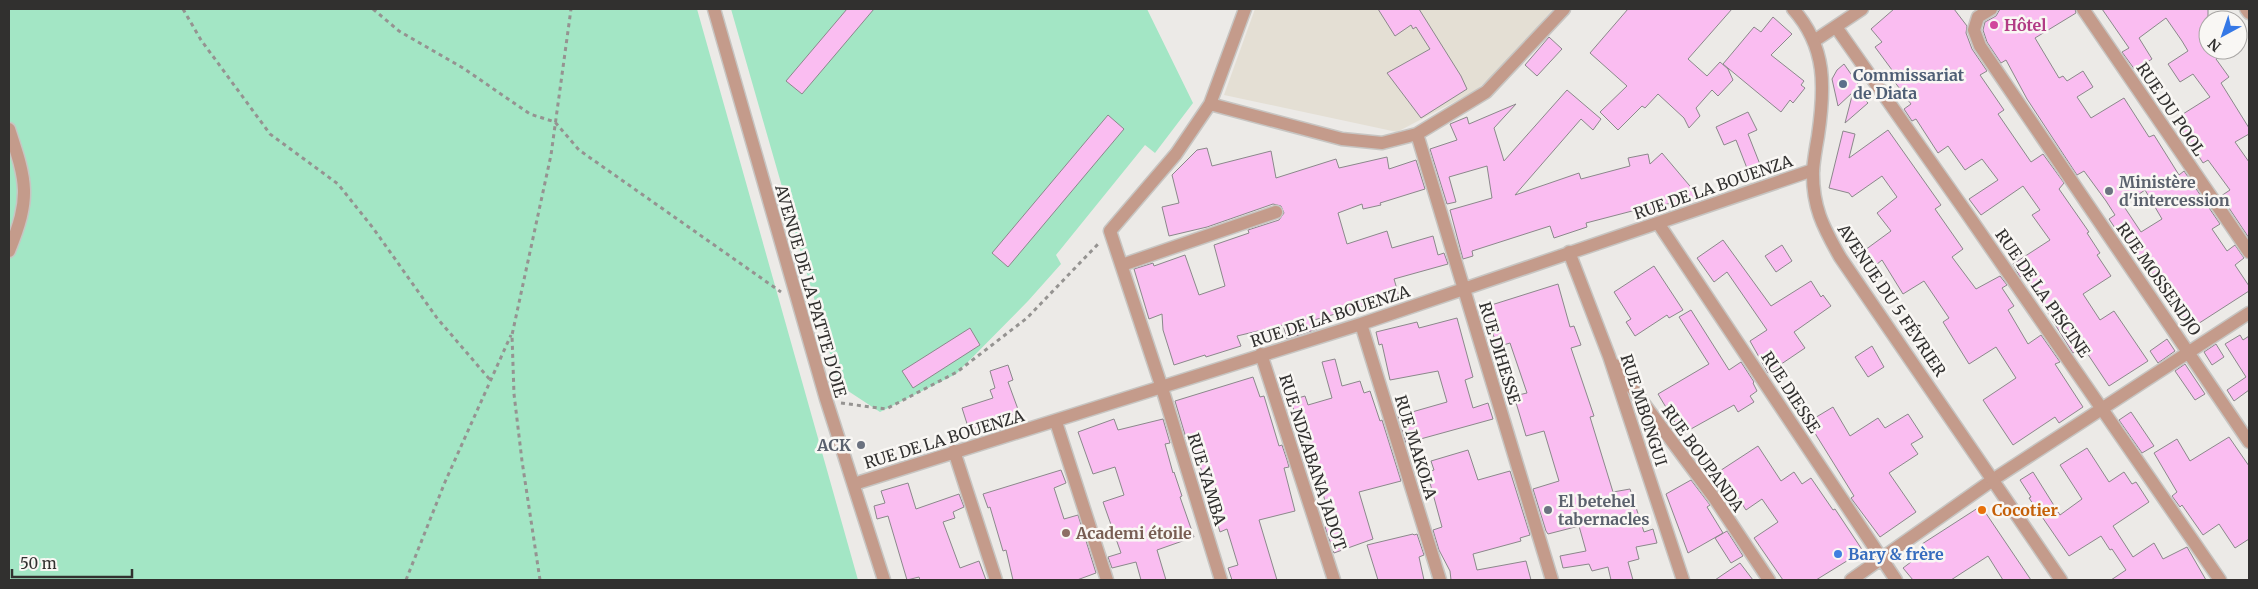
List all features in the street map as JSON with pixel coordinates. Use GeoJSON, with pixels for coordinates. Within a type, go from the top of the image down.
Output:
{"type":"FeatureCollection","features":[{"type":"Feature","properties":{"kind":"street","name":"AVENUE DE LA PATTE D'OIE"},"geometry":{"type":"LineString","coordinates":[[714,9],[826,399],[884,580]]}},
{"type":"Feature","properties":{"kind":"street"},"geometry":{"type":"LineString","coordinates":[[1110,231],[1176,154],[1210,104],[1245,9]]}},
{"type":"Feature","properties":{"kind":"street"},"geometry":{"type":"LineString","coordinates":[[1210,104],[1342,139],[1382,143],[1417,134],[1486,92],[1564,9]]}},
{"type":"Feature","properties":{"kind":"street","name":"AVENUE DU 5 FÉVRIER"},"geometry":{"type":"LineString","coordinates":[[1792,9],[1801,18],[1814,41],[1822,70],[1822,100],[1813,170],[1815,198],[1822,225],[1840,257],[1994,479],[2061,580]]}},
{"type":"Feature","properties":{"kind":"street"},"geometry":{"type":"LineString","coordinates":[[1814,41],[1862,9]]}},
{"type":"Feature","properties":{"kind":"street"},"geometry":{"type":"LineString","coordinates":[[1975,13],[1991,9]]}},
{"type":"Feature","properties":{"kind":"street","name":"RUE DU POOL"},"geometry":{"type":"LineString","coordinates":[[2083,9],[2249,252]]}},
{"type":"Feature","properties":{"kind":"street"},"geometry":{"type":"LineString","coordinates":[[2246,9],[2249,13]]}},
{"type":"Feature","properties":{"kind":"street","name":"RUE MOSSENDJO"},"geometry":{"type":"LineString","coordinates":[[1975,13],[1974,30],[1980,46],[2189,351],[2249,442]]}},
{"type":"Feature","properties":{"kind":"street","name":"RUE DE LA PISCINE"},"geometry":{"type":"LineString","coordinates":[[1836,27],[2104,410],[2220,580]]}},
{"type":"Feature","properties":{"kind":"street"},"geometry":{"type":"LineString","coordinates":[[9,129],[22,169],[25,195],[20,222],[9,251]]}},
{"type":"Feature","properties":{"kind":"street","name":"RUE DIHESSE"},"geometry":{"type":"LineString","coordinates":[[1417,134],[1552,580]]}},
{"type":"Feature","properties":{"kind":"street","name":"RUE DE LA BOUENZA"},"geometry":{"type":"LineString","coordinates":[[854,484],[954,451],[1056,422],[1261,354],[1361,324],[1813,170]]}},
{"type":"Feature","properties":{"kind":"street"},"geometry":{"type":"LineString","coordinates":[[1122,265],[1276,212]]}},
{"type":"Feature","properties":{"kind":"street","name":"RUE DIESSE"},"geometry":{"type":"LineString","coordinates":[[1658,223],[1896,580]]}},
{"type":"Feature","properties":{"kind":"street","name":"RUE YAMBA"},"geometry":{"type":"LineString","coordinates":[[1110,231],[1162,388],[1221,580]]}},
{"type":"Feature","properties":{"kind":"street","name":"RUE MBONGUI"},"geometry":{"type":"LineString","coordinates":[[1569,252],[1609,356],[1683,580]]}},
{"type":"Feature","properties":{"kind":"street"},"geometry":{"type":"LineString","coordinates":[[1851,580],[1882,560],[1994,479],[2104,410],[2189,351],[2249,313]]}},
{"type":"Feature","properties":{"kind":"street","name":"RUE MAKOLA"},"geometry":{"type":"LineString","coordinates":[[1361,324],[1440,580]]}},
{"type":"Feature","properties":{"kind":"street","name":"RUE NDZABANA JADOT"},"geometry":{"type":"LineString","coordinates":[[1261,354],[1334,580]]}},
{"type":"Feature","properties":{"kind":"street","name":"RUE BOUPANDA"},"geometry":{"type":"LineString","coordinates":[[1609,356],[1715,499],[1769,580]]}},
{"type":"Feature","properties":{"kind":"street"},"geometry":{"type":"LineString","coordinates":[[1056,422],[1107,580]]}},
{"type":"Feature","properties":{"kind":"street"},"geometry":{"type":"LineString","coordinates":[[954,451],[996,580]]}},
{"type":"Feature","properties":{"kind":"path"},"geometry":{"type":"LineString","coordinates":[[183,9],[202,40],[270,134],[338,184],[437,318],[490,381]]}},
{"type":"Feature","properties":{"kind":"path"},"geometry":{"type":"LineString","coordinates":[[373,9],[399,31],[463,68],[530,114],[555,122],[579,150],[799,304]]}},
{"type":"Feature","properties":{"kind":"path"},"geometry":{"type":"LineString","coordinates":[[406,580],[445,482],[512,335],[542,201],[571,9]]}},
{"type":"Feature","properties":{"kind":"path"},"geometry":{"type":"LineString","coordinates":[[826,399],[855,406],[886,408],[957,372],[1028,318],[1110,231]]}},
{"type":"Feature","properties":{"kind":"path"},"geometry":{"type":"LineString","coordinates":[[512,335],[514,394],[540,580]]}},
{"type":"Feature","properties":{"kind":"shaded area"},"geometry":{"type":"Polygon","coordinates":[[[1255,9],[1553,9],[1506,63],[1475,91],[1397,132],[1224,95],[1255,9]]]}},
{"type":"Feature","properties":{"kind":"green space"},"geometry":{"type":"Polygon","coordinates":[[[9,9],[697,9],[858,580],[9,580],[9,9]]]}},
{"type":"Feature","properties":{"kind":"green space"},"geometry":{"type":"Polygon","coordinates":[[[731,9],[1147,9],[1193,103],[1155,153],[1145,145],[1056,255],[1061,264],[1028,301],[956,374],[880,412],[839,385],[731,9]]]}},
{"type":"Feature","properties":{"kind":"building"},"geometry":{"type":"Polygon","coordinates":[[[847,9],[874,9],[802,94],[786,81],[847,9]]]}},
{"type":"Feature","properties":{"kind":"building"},"geometry":{"type":"Polygon","coordinates":[[[1378,9],[1419,9],[1461,76],[1467,89],[1421,118],[1387,73],[1430,49],[1416,27],[1413,29],[1411,25],[1395,36],[1378,9]]]}},
{"type":"Feature","properties":{"kind":"building"},"geometry":{"type":"Polygon","coordinates":[[[1628,9],[1732,9],[1688,59],[1707,76],[1720,62],[1728,69],[1733,80],[1718,96],[1712,90],[1696,108],[1700,116],[1689,128],[1684,118],[1658,94],[1645,108],[1642,106],[1618,130],[1600,112],[1627,86],[1590,53],[1628,9]]]}},
{"type":"Feature","properties":{"kind":"building"},"geometry":{"type":"Polygon","coordinates":[[[1894,9],[1954,9],[1967,26],[1966,33],[1972,49],[1987,71],[1980,75],[2004,110],[1998,114],[2031,162],[2043,154],[2064,183],[2059,189],[2089,232],[2087,233],[2100,253],[2097,255],[2111,276],[2083,294],[2100,320],[2114,311],[2148,361],[2109,386],[2083,347],[2073,353],[2024,275],[2020,277],[2013,264],[2050,240],[2032,215],[2040,210],[2023,186],[1981,215],[1969,199],[1998,180],[1982,159],[1965,170],[1948,146],[1938,153],[1916,119],[1912,121],[1904,109],[1911,104],[1891,77],[1895,74],[1875,47],[1882,42],[1871,29],[1894,9]]]}},
{"type":"Feature","properties":{"kind":"building"},"geometry":{"type":"Polygon","coordinates":[[[2000,9],[2075,9],[2076,13],[2035,38],[2059,78],[2063,76],[2067,81],[2083,71],[2093,87],[2077,97],[2091,118],[2124,98],[2149,137],[2154,135],[2179,175],[2184,171],[2220,224],[2212,229],[2227,251],[2235,245],[2244,258],[2235,265],[2249,286],[2249,291],[2190,329],[2181,313],[2177,316],[2165,297],[2168,295],[2153,273],[2151,275],[2122,232],[2119,234],[2109,219],[2115,215],[2106,201],[2084,171],[2077,175],[2027,99],[2006,60],[2001,63],[1987,42],[1983,30],[1985,22],[1996,16],[2000,9]],[[2145,190],[2123,205],[2141,232],[2162,219],[2145,190]]]}},
{"type":"Feature","properties":{"kind":"building"},"geometry":{"type":"Polygon","coordinates":[[[2102,9],[2208,9],[2198,10],[2198,60],[2217,60],[2229,77],[2221,83],[2249,128],[2249,134],[2235,142],[2249,162],[2249,238],[2221,196],[2230,190],[2208,160],[2203,163],[2175,119],[2210,97],[2193,74],[2180,82],[2168,64],[2188,51],[2182,41],[2166,18],[2139,38],[2152,59],[2135,70],[2122,52],[2129,48],[2102,9]]]}},
{"type":"Feature","properties":{"kind":"building"},"geometry":{"type":"Polygon","coordinates":[[[1773,17],[1792,34],[1771,55],[1804,81],[1801,85],[1805,88],[1793,103],[1790,100],[1781,112],[1723,64],[1754,27],[1761,32],[1773,17]]]}},
{"type":"Feature","properties":{"kind":"building"},"geometry":{"type":"Polygon","coordinates":[[[1549,37],[1562,49],[1537,76],[1525,65],[1549,37]]]}},
{"type":"Feature","properties":{"kind":"building"},"geometry":{"type":"Polygon","coordinates":[[[1844,64],[1860,87],[1856,90],[1868,103],[1845,123],[1853,92],[1838,106],[1832,79],[1837,70],[1844,64]]]}},
{"type":"Feature","properties":{"kind":"building"},"geometry":{"type":"Polygon","coordinates":[[[1567,90],[1601,119],[1593,130],[1581,119],[1515,195],[1579,173],[1581,179],[1630,166],[1628,158],[1648,154],[1650,164],[1662,153],[1700,198],[1675,205],[1674,202],[1638,213],[1636,210],[1586,223],[1587,227],[1554,238],[1550,226],[1472,251],[1473,256],[1463,259],[1450,210],[1492,198],[1487,166],[1449,177],[1456,202],[1447,204],[1430,149],[1457,140],[1450,124],[1467,117],[1469,124],[1516,104],[1494,128],[1504,161],[1567,90]]]}},
{"type":"Feature","properties":{"kind":"building"},"geometry":{"type":"Polygon","coordinates":[[[1748,112],[1757,130],[1748,134],[1763,172],[1750,176],[1736,140],[1724,145],[1716,127],[1748,112]]]}},
{"type":"Feature","properties":{"kind":"building"},"geometry":{"type":"Polygon","coordinates":[[[1108,115],[1124,129],[1008,267],[992,253],[1108,115]]]}},
{"type":"Feature","properties":{"kind":"building"},"geometry":{"type":"Polygon","coordinates":[[[1888,130],[1941,205],[1935,209],[1963,249],[1952,257],[1976,289],[2000,276],[2007,285],[2002,288],[2014,306],[2008,310],[2028,344],[2041,335],[2060,362],[2055,364],[2083,407],[2059,423],[2055,417],[2013,445],[1983,400],[2016,378],[1996,347],[1969,364],[1943,322],[1949,318],[1924,281],[1903,294],[1882,260],[1876,265],[1865,250],[1891,231],[1877,213],[1897,197],[1882,176],[1852,197],[1849,193],[1829,188],[1843,131],[1855,134],[1849,158],[1888,130]]]}},
{"type":"Feature","properties":{"kind":"building"},"geometry":{"type":"Polygon","coordinates":[[[1207,148],[1212,166],[1271,151],[1276,178],[1336,159],[1339,168],[1387,157],[1389,169],[1416,160],[1425,189],[1380,203],[1381,205],[1363,209],[1362,204],[1338,213],[1347,244],[1387,231],[1392,248],[1433,236],[1438,255],[1444,253],[1448,264],[1394,279],[1399,296],[1314,320],[1317,329],[1287,339],[1283,325],[1237,336],[1241,346],[1174,365],[1163,330],[1162,314],[1149,319],[1134,269],[1153,263],[1154,266],[1185,255],[1199,295],[1225,286],[1214,245],[1249,233],[1248,230],[1279,220],[1284,213],[1281,206],[1273,204],[1207,227],[1169,236],[1162,207],[1179,203],[1172,175],[1197,150],[1207,148]]]}},
{"type":"Feature","properties":{"kind":"building"},"geometry":{"type":"Polygon","coordinates":[[[1723,240],[1771,306],[1811,281],[1821,297],[1823,295],[1831,306],[1794,332],[1805,348],[1768,373],[1750,341],[1767,330],[1727,272],[1714,282],[1697,258],[1723,240]]]}},
{"type":"Feature","properties":{"kind":"building"},"geometry":{"type":"Polygon","coordinates":[[[1782,245],[1792,261],[1776,272],[1765,256],[1782,245]]]}},
{"type":"Feature","properties":{"kind":"building"},"geometry":{"type":"Polygon","coordinates":[[[1654,266],[1683,310],[1669,318],[1667,315],[1635,336],[1626,322],[1631,319],[1614,292],[1654,266]]]}},
{"type":"Feature","properties":{"kind":"building"},"geometry":{"type":"Polygon","coordinates":[[[1558,284],[1570,327],[1574,326],[1581,345],[1571,348],[1594,416],[1590,417],[1613,492],[1630,489],[1644,532],[1653,529],[1657,543],[1636,547],[1639,559],[1628,562],[1633,580],[1611,580],[1608,567],[1592,571],[1589,564],[1563,568],[1560,556],[1586,551],[1579,526],[1548,534],[1546,531],[1533,489],[1559,481],[1544,431],[1526,436],[1514,396],[1527,393],[1510,343],[1497,347],[1485,307],[1558,284]]]}},
{"type":"Feature","properties":{"kind":"building"},"geometry":{"type":"Polygon","coordinates":[[[1691,310],[1729,370],[1741,362],[1754,382],[1757,391],[1750,396],[1754,402],[1738,412],[1734,405],[1682,434],[1658,394],[1709,364],[1679,317],[1691,310]]]}},
{"type":"Feature","properties":{"kind":"building"},"geometry":{"type":"Polygon","coordinates":[[[1457,318],[1473,377],[1465,380],[1473,408],[1488,403],[1493,419],[1406,443],[1398,416],[1447,402],[1438,371],[1390,380],[1382,344],[1379,345],[1376,332],[1417,322],[1419,328],[1457,318]]]}},
{"type":"Feature","properties":{"kind":"building"},"geometry":{"type":"Polygon","coordinates":[[[970,328],[980,345],[913,388],[902,371],[970,328]]]}},
{"type":"Feature","properties":{"kind":"building"},"geometry":{"type":"Polygon","coordinates":[[[2240,335],[2243,340],[2249,336],[2249,390],[2234,401],[2227,390],[2246,377],[2225,344],[2240,335]]]}},
{"type":"Feature","properties":{"kind":"building"},"geometry":{"type":"Polygon","coordinates":[[[2167,339],[2175,351],[2158,363],[2150,351],[2167,339]]]}},
{"type":"Feature","properties":{"kind":"building"},"geometry":{"type":"Polygon","coordinates":[[[2216,344],[2224,357],[2212,365],[2204,352],[2216,344]]]}},
{"type":"Feature","properties":{"kind":"building"},"geometry":{"type":"Polygon","coordinates":[[[1872,346],[1884,367],[1868,377],[1855,357],[1872,346]]]}},
{"type":"Feature","properties":{"kind":"building"},"geometry":{"type":"Polygon","coordinates":[[[1335,359],[1342,386],[1360,381],[1364,393],[1370,391],[1380,421],[1382,420],[1401,481],[1359,492],[1373,539],[1334,553],[1325,527],[1337,523],[1330,499],[1325,501],[1311,449],[1302,424],[1298,425],[1291,400],[1305,396],[1308,405],[1332,398],[1322,362],[1335,359]]]}},
{"type":"Feature","properties":{"kind":"building"},"geometry":{"type":"Polygon","coordinates":[[[2185,364],[2205,394],[2195,400],[2175,371],[2185,364]]]}},
{"type":"Feature","properties":{"kind":"building"},"geometry":{"type":"Polygon","coordinates":[[[1008,365],[1013,380],[1008,382],[1019,412],[969,430],[962,408],[993,398],[990,390],[995,388],[990,371],[1008,365]]]}},
{"type":"Feature","properties":{"kind":"building"},"geometry":{"type":"Polygon","coordinates":[[[1253,377],[1260,397],[1264,396],[1279,446],[1282,445],[1287,460],[1289,467],[1284,468],[1295,511],[1259,520],[1277,580],[1232,580],[1228,568],[1238,565],[1227,529],[1220,532],[1191,436],[1186,438],[1175,401],[1253,377]]]}},
{"type":"Feature","properties":{"kind":"building"},"geometry":{"type":"Polygon","coordinates":[[[1833,407],[1850,436],[1878,418],[1885,428],[1908,414],[1923,437],[1911,444],[1918,454],[1889,473],[1916,512],[1880,537],[1851,498],[1854,496],[1808,422],[1833,407]]]}},
{"type":"Feature","properties":{"kind":"building"},"geometry":{"type":"Polygon","coordinates":[[[2131,412],[2154,446],[2142,453],[2119,420],[2131,412]]]}},
{"type":"Feature","properties":{"kind":"building"},"geometry":{"type":"Polygon","coordinates":[[[1114,419],[1118,430],[1163,419],[1170,443],[1165,444],[1194,537],[1157,550],[1166,580],[1141,580],[1136,562],[1112,568],[1108,557],[1121,553],[1103,502],[1124,495],[1115,467],[1093,474],[1078,432],[1114,419]]]}},
{"type":"Feature","properties":{"kind":"building"},"geometry":{"type":"Polygon","coordinates":[[[2229,437],[2249,466],[2249,539],[2235,548],[2219,524],[2203,535],[2182,505],[2180,507],[2172,496],[2177,492],[2154,453],[2177,439],[2190,461],[2229,437]]]}},
{"type":"Feature","properties":{"kind":"building"},"geometry":{"type":"Polygon","coordinates":[[[1758,446],[1781,481],[1794,472],[1802,484],[1811,478],[1833,510],[1835,509],[1863,551],[1816,580],[1783,580],[1754,538],[1778,522],[1762,499],[1746,510],[1733,490],[1723,497],[1709,478],[1758,446]]]}},
{"type":"Feature","properties":{"kind":"building"},"geometry":{"type":"Polygon","coordinates":[[[2087,448],[2109,482],[2124,472],[2132,484],[2136,482],[2149,502],[2113,526],[2133,557],[2154,543],[2163,559],[2187,547],[2206,580],[2111,580],[2126,570],[2101,536],[2069,556],[2029,498],[2031,497],[2020,480],[2033,472],[2060,515],[2082,499],[2060,465],[2087,448]]]}},
{"type":"Feature","properties":{"kind":"building"},"geometry":{"type":"Polygon","coordinates":[[[1468,450],[1478,480],[1510,471],[1530,535],[1520,538],[1521,541],[1473,554],[1477,570],[1526,561],[1531,580],[1451,580],[1450,571],[1439,550],[1433,530],[1442,527],[1427,472],[1434,470],[1431,461],[1468,450]]]}},
{"type":"Feature","properties":{"kind":"building"},"geometry":{"type":"Polygon","coordinates":[[[1061,470],[1066,483],[1054,488],[1064,519],[1078,515],[1096,573],[1077,580],[1013,580],[1006,550],[1003,551],[990,507],[988,508],[983,494],[1061,470]]]}},
{"type":"Feature","properties":{"kind":"building"},"geometry":{"type":"Polygon","coordinates":[[[1691,480],[1710,505],[1707,507],[1723,533],[1688,553],[1666,494],[1691,480]]]}},
{"type":"Feature","properties":{"kind":"building"},"geometry":{"type":"Polygon","coordinates":[[[908,483],[916,509],[959,494],[964,507],[953,512],[955,518],[943,522],[960,568],[979,561],[986,580],[920,580],[919,577],[907,580],[888,516],[877,519],[874,506],[885,503],[881,491],[908,483]]]}},
{"type":"Feature","properties":{"kind":"building"},"geometry":{"type":"Polygon","coordinates":[[[1981,506],[2031,580],[2003,580],[1988,556],[1951,580],[1913,580],[1903,568],[1927,550],[1922,544],[1981,506]]]}},
{"type":"Feature","properties":{"kind":"building"},"geometry":{"type":"Polygon","coordinates":[[[1727,531],[1743,556],[1731,563],[1715,538],[1727,531]]]}},
{"type":"Feature","properties":{"kind":"building"},"geometry":{"type":"Polygon","coordinates":[[[1417,534],[1424,555],[1419,557],[1424,580],[1378,580],[1367,545],[1417,534]]]}},
{"type":"Feature","properties":{"kind":"building"},"geometry":{"type":"Polygon","coordinates":[[[1740,563],[1753,580],[1715,580],[1740,563]]]}},
{"type":"Feature","properties":{"kind":"place","name":"Hôtel"},"geometry":{"type":"Point","coordinates":[1994,25]}},
{"type":"Feature","properties":{"kind":"place","name":"Commissariat de Diata"},"geometry":{"type":"Point","coordinates":[1843,84]}},
{"type":"Feature","properties":{"kind":"place","name":"Ministère d'intercession"},"geometry":{"type":"Point","coordinates":[2109,191]}},
{"type":"Feature","properties":{"kind":"place","name":"ACK"},"geometry":{"type":"Point","coordinates":[861,445]}},
{"type":"Feature","properties":{"kind":"place","name":"El betehel tabernacles"},"geometry":{"type":"Point","coordinates":[1548,510]}},
{"type":"Feature","properties":{"kind":"place","name":"Cocotier"},"geometry":{"type":"Point","coordinates":[1982,510]}},
{"type":"Feature","properties":{"kind":"place","name":"Academi étoile"},"geometry":{"type":"Point","coordinates":[1066,533]}},
{"type":"Feature","properties":{"kind":"place","name":"Bary & frère"},"geometry":{"type":"Point","coordinates":[1838,554]}}]}
